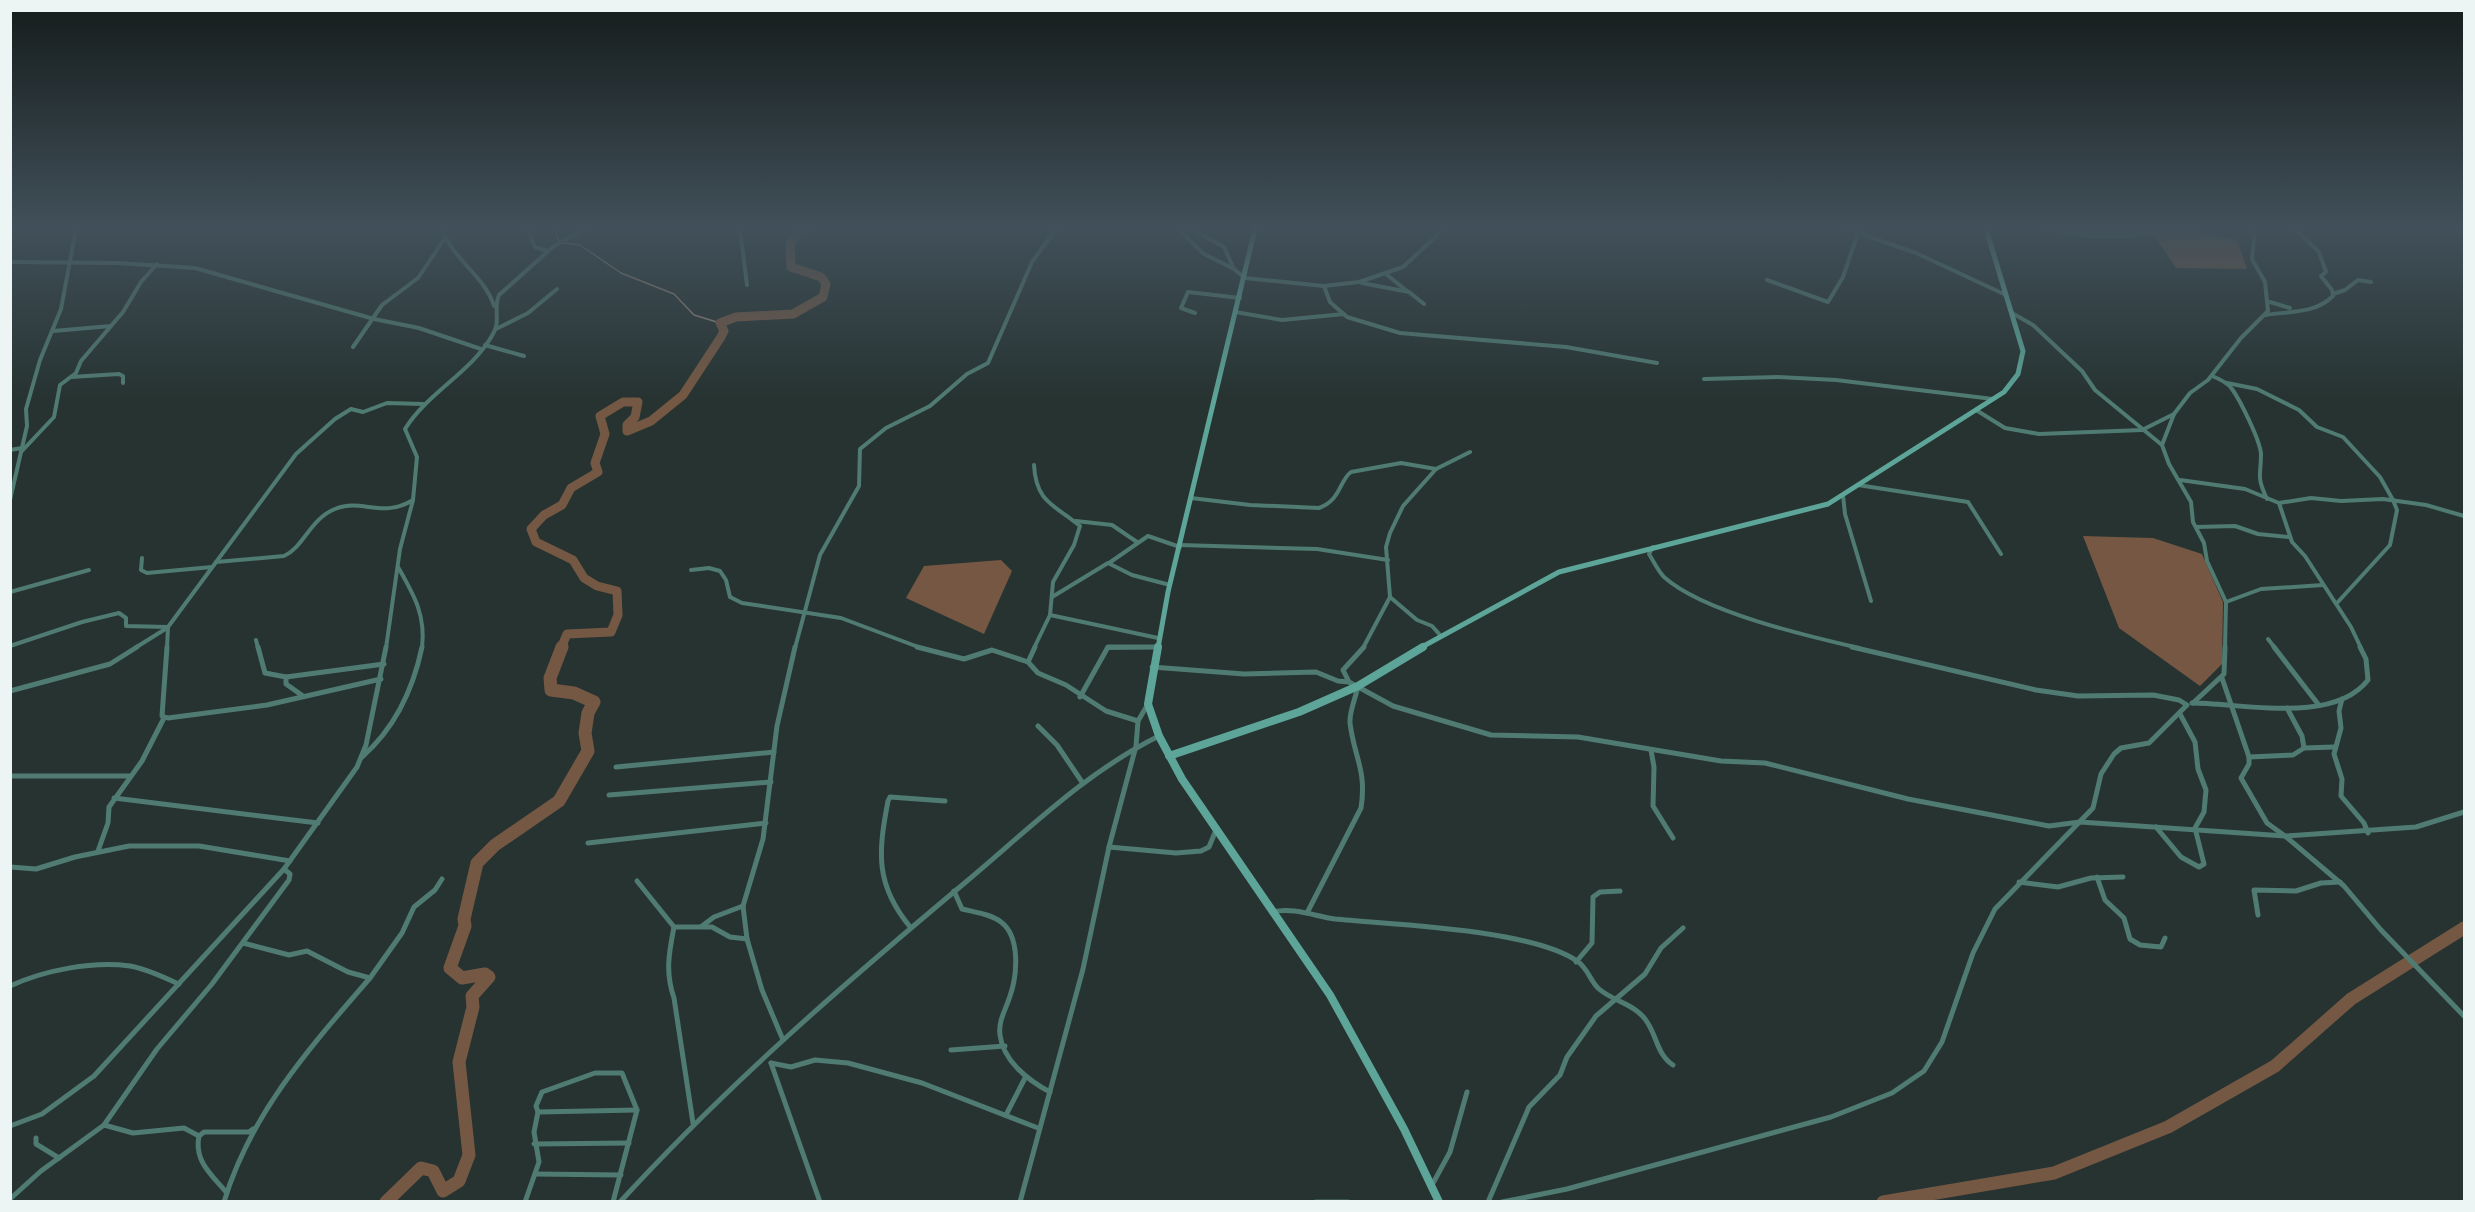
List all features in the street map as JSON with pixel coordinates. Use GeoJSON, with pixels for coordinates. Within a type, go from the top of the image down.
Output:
{"type":"FeatureCollection","features":[{"type":"Feature","properties":{"kind":"street"},"geometry":{"type":"LineString","coordinates":[[10,500],[27,426],[26,409],[40,360],[62,309],[66,286]]}},
{"type":"Feature","properties":{"kind":"street"},"geometry":{"type":"LineString","coordinates":[[10,450],[21,450],[54,417],[58,389],[71,377],[126,308],[139,286]]}},
{"type":"Feature","properties":{"kind":"street"},"geometry":{"type":"LineString","coordinates":[[261,286],[331,304],[374,319],[419,328],[483,347],[524,356]]}},
{"type":"Feature","properties":{"kind":"street"},"geometry":{"type":"LineString","coordinates":[[353,347],[376,313],[388,300],[408,286]]}},
{"type":"Feature","properties":{"kind":"street"},"geometry":{"type":"LineString","coordinates":[[362,757],[384,664],[398,567],[413,500],[417,457],[405,429],[411,417],[423,404],[444,388],[483,347],[496,329],[498,319],[489,290],[483,286]]}},
{"type":"Feature","properties":{"kind":"street"},"geometry":{"type":"LineString","coordinates":[[494,306],[499,295],[510,286]]}},
{"type":"Feature","properties":{"kind":"street"},"geometry":{"type":"LineString","coordinates":[[783,1040],[762,990],[747,939],[743,906],[745,891],[759,856],[766,823],[785,685],[818,561],[859,486],[860,449],[886,428],[917,414],[978,366],[988,363],[1022,286]]}},
{"type":"Feature","properties":{"kind":"street"},"geometry":{"type":"LineString","coordinates":[[1243,286],[1170,585],[1152,667],[1148,704],[1169,756],[1350,1029],[1440,1202]]}},
{"type":"Feature","properties":{"kind":"street"},"geometry":{"type":"LineString","coordinates":[[1320,286],[1328,286]]}},
{"type":"Feature","properties":{"kind":"street"},"geometry":{"type":"LineString","coordinates":[[1324,286],[1330,302],[1344,315]]}},
{"type":"Feature","properties":{"kind":"street"},"geometry":{"type":"LineString","coordinates":[[1377,286],[1409,292]]}},
{"type":"Feature","properties":{"kind":"street"},"geometry":{"type":"LineString","coordinates":[[1401,286],[1424,304]]}},
{"type":"Feature","properties":{"kind":"street"},"geometry":{"type":"LineString","coordinates":[[1782,286],[1828,302],[1838,286]]}},
{"type":"Feature","properties":{"kind":"street"},"geometry":{"type":"LineString","coordinates":[[1986,286],[2006,295]]}},
{"type":"Feature","properties":{"kind":"street"},"geometry":{"type":"LineString","coordinates":[[1169,756],[1299,712],[1358,686],[1441,636],[1559,572],[1815,508],[1843,495],[2011,386],[2023,361],[2023,351],[2003,286]]}},
{"type":"Feature","properties":{"kind":"street"},"geometry":{"type":"LineString","coordinates":[[2162,445],[2174,414],[2190,393],[2212,376],[2241,338],[2266,315],[2270,302],[2266,286]]}},
{"type":"Feature","properties":{"kind":"street"},"geometry":{"type":"LineString","coordinates":[[2327,286],[2333,294]]}},
{"type":"Feature","properties":{"kind":"street"},"geometry":{"type":"LineString","coordinates":[[2266,315],[2309,310],[2351,286]]}},
{"type":"Feature","properties":{"kind":"street"},"geometry":{"type":"LineString","coordinates":[[496,329],[528,313],[557,289]]}},
{"type":"Feature","properties":{"kind":"street"},"geometry":{"type":"LineString","coordinates":[[1195,313],[1181,308],[1188,292],[1240,298]]}},
{"type":"Feature","properties":{"kind":"street"},"geometry":{"type":"LineString","coordinates":[[2270,302],[2298,310]]}},
{"type":"Feature","properties":{"kind":"street"},"geometry":{"type":"LineString","coordinates":[[1235,312],[1282,320],[1344,315],[1400,333],[1460,340],[1566,347],[1657,363]]}},
{"type":"Feature","properties":{"kind":"street"},"geometry":{"type":"LineString","coordinates":[[2012,313],[2033,325],[2082,370],[2095,390],[2119,407],[2142,430],[2162,445],[2169,465],[2180,480],[2191,502],[2196,527],[2204,543],[2207,561],[2226,602],[2226,666],[2222,678],[2249,757],[2249,764],[2241,778],[2267,823],[2340,882],[2381,930],[2464,1016]]}},
{"type":"Feature","properties":{"kind":"street"},"geometry":{"type":"LineString","coordinates":[[53,331],[111,326]]}},
{"type":"Feature","properties":{"kind":"street"},"geometry":{"type":"LineString","coordinates":[[71,377],[119,374],[123,376],[123,383]]}},
{"type":"Feature","properties":{"kind":"street"},"geometry":{"type":"LineString","coordinates":[[2212,376],[2227,383],[2257,389],[2299,410],[2317,428],[2343,437],[2354,447],[2365,464],[2380,477],[2393,500],[2397,510],[2390,545],[2367,574],[2337,603]]}},
{"type":"Feature","properties":{"kind":"street"},"geometry":{"type":"LineString","coordinates":[[1704,379],[1778,377],[1830,380],[1993,399]]}},
{"type":"Feature","properties":{"kind":"street"},"geometry":{"type":"LineString","coordinates":[[2227,383],[2236,394],[2244,418],[2260,447],[2258,480],[2267,500]]}},
{"type":"Feature","properties":{"kind":"street"},"geometry":{"type":"LineString","coordinates":[[10,692],[110,664],[168,627],[296,454],[339,415],[351,409],[368,411],[387,403],[423,404]]}},
{"type":"Feature","properties":{"kind":"street"},"geometry":{"type":"LineString","coordinates":[[1976,410],[2005,428],[2039,434],[2142,430],[2174,414]]}},
{"type":"Feature","properties":{"kind":"street"},"geometry":{"type":"LineString","coordinates":[[1349,682],[1343,670],[1347,663],[1361,653],[1390,597],[1386,548],[1390,533],[1403,506],[1436,469],[1470,452]]}},
{"type":"Feature","properties":{"kind":"street"},"geometry":{"type":"LineString","coordinates":[[1191,498],[1250,505],[1319,508],[1331,500],[1351,472],[1401,463],[1436,469]]}},
{"type":"Feature","properties":{"kind":"street"},"geometry":{"type":"LineString","coordinates":[[1034,465],[1034,481],[1050,507],[1076,521],[1112,525],[1137,542]]}},
{"type":"Feature","properties":{"kind":"street"},"geometry":{"type":"LineString","coordinates":[[2180,480],[2245,489],[2278,503],[2311,498],[2341,501],[2393,500],[2426,505],[2464,516]]}},
{"type":"Feature","properties":{"kind":"street"},"geometry":{"type":"LineString","coordinates":[[1858,485],[1968,502],[2001,554]]}},
{"type":"Feature","properties":{"kind":"street"},"geometry":{"type":"LineString","coordinates":[[1843,495],[1845,514],[1871,601]]}},
{"type":"Feature","properties":{"kind":"street"},"geometry":{"type":"LineString","coordinates":[[142,558],[141,570],[147,573],[279,557],[290,553],[310,528],[333,509],[350,506],[373,510],[396,509],[413,500]]}},
{"type":"Feature","properties":{"kind":"street"},"geometry":{"type":"LineString","coordinates":[[1653,547],[1649,554],[1656,567],[1678,588],[1729,611],[1794,633],[2036,690],[2075,696],[2164,697],[2190,703],[2287,708],[2342,699],[2366,684],[2369,674],[2366,659],[2337,603],[2289,537],[2278,503]]}},
{"type":"Feature","properties":{"kind":"street"},"geometry":{"type":"LineString","coordinates":[[1028,662],[1050,615],[1053,582],[1079,534],[1080,526],[1076,521]]}},
{"type":"Feature","properties":{"kind":"street"},"geometry":{"type":"LineString","coordinates":[[2196,527],[2235,526],[2258,534],[2289,537]]}},
{"type":"Feature","properties":{"kind":"street"},"geometry":{"type":"LineString","coordinates":[[1052,597],[1108,563],[1137,542],[1153,537],[1180,546],[1317,549],[1388,560]]}},
{"type":"Feature","properties":{"kind":"street"},"geometry":{"type":"LineString","coordinates":[[1108,563],[1132,575],[1170,585]]}},
{"type":"Feature","properties":{"kind":"street"},"geometry":{"type":"LineString","coordinates":[[10,1126],[42,1114],[82,1087],[284,869],[362,757],[370,751],[391,724],[411,686],[422,652],[424,636],[420,609],[398,567]]}},
{"type":"Feature","properties":{"kind":"street"},"geometry":{"type":"LineString","coordinates":[[691,570],[703,568],[723,572],[727,577],[732,599],[759,607],[841,618],[923,649],[964,658],[992,650],[1028,662],[1038,674],[1066,685],[1080,697],[1106,711],[1138,720]]}},
{"type":"Feature","properties":{"kind":"street"},"geometry":{"type":"LineString","coordinates":[[10,592],[89,570]]}},
{"type":"Feature","properties":{"kind":"street"},"geometry":{"type":"LineString","coordinates":[[2226,602],[2242,593],[2276,585],[2323,585]]}},
{"type":"Feature","properties":{"kind":"street"},"geometry":{"type":"LineString","coordinates":[[1390,597],[1417,620],[1432,626],[1441,636]]}},
{"type":"Feature","properties":{"kind":"street"},"geometry":{"type":"LineString","coordinates":[[10,646],[82,622],[119,613],[126,618],[126,626],[142,624],[168,627]]}},
{"type":"Feature","properties":{"kind":"street"},"geometry":{"type":"LineString","coordinates":[[1050,615],[1158,638]]}},
{"type":"Feature","properties":{"kind":"street"},"geometry":{"type":"LineString","coordinates":[[98,851],[108,823],[109,807],[141,761],[164,718],[162,716],[166,689],[168,627]]}},
{"type":"Feature","properties":{"kind":"street"},"geometry":{"type":"LineString","coordinates":[[2268,639],[2318,704]]}},
{"type":"Feature","properties":{"kind":"street"},"geometry":{"type":"LineString","coordinates":[[256,640],[265,673],[286,677],[384,664]]}},
{"type":"Feature","properties":{"kind":"street"},"geometry":{"type":"LineString","coordinates":[[1080,697],[1108,647],[1156,647]]}},
{"type":"Feature","properties":{"kind":"street"},"geometry":{"type":"LineString","coordinates":[[1152,667],[1244,674],[1316,672],[1338,681],[1349,682],[1393,706],[1491,735],[1578,737],[1734,763],[1765,763],[1908,799],[2049,826],[2080,822],[2195,828],[2244,835],[2285,836],[2368,833],[2416,827],[2464,812]]}},
{"type":"Feature","properties":{"kind":"street"},"geometry":{"type":"LineString","coordinates":[[286,677],[286,684],[303,696]]}},
{"type":"Feature","properties":{"kind":"street"},"geometry":{"type":"LineString","coordinates":[[1502,1202],[1567,1189],[1691,1153],[1832,1117],[1892,1093],[1909,1083],[1923,1071],[1942,1042],[1984,928],[2004,897],[2093,808],[2100,774],[2114,754],[2125,747],[2145,745],[2201,692],[2222,678]]}},
{"type":"Feature","properties":{"kind":"street"},"geometry":{"type":"LineString","coordinates":[[164,718],[232,711],[381,679]]}},
{"type":"Feature","properties":{"kind":"street"},"geometry":{"type":"LineString","coordinates":[[1308,913],[1361,808],[1364,790],[1361,762],[1350,722],[1358,686]]}},
{"type":"Feature","properties":{"kind":"street"},"geometry":{"type":"LineString","coordinates":[[2342,699],[2339,711],[2341,728],[2334,747],[2342,779],[2341,796],[2356,812],[2368,833]]}},
{"type":"Feature","properties":{"kind":"street"},"geometry":{"type":"LineString","coordinates":[[1020,1202],[1038,1128],[1083,969],[1109,847],[1136,746],[1138,720],[1148,704]]}},
{"type":"Feature","properties":{"kind":"street"},"geometry":{"type":"LineString","coordinates":[[2287,708],[2302,736],[2304,748]]}},
{"type":"Feature","properties":{"kind":"street"},"geometry":{"type":"LineString","coordinates":[[2156,827],[2172,849],[2199,867],[2204,861],[2196,839],[2195,828],[2204,812],[2206,790],[2198,769],[2195,742],[2180,714]]}},
{"type":"Feature","properties":{"kind":"street"},"geometry":{"type":"LineString","coordinates":[[1038,726],[1049,733],[1061,748],[1082,782]]}},
{"type":"Feature","properties":{"kind":"street"},"geometry":{"type":"LineString","coordinates":[[620,1202],[693,1123],[824,1001],[1082,782],[1136,746],[1159,736]]}},
{"type":"Feature","properties":{"kind":"street"},"geometry":{"type":"LineString","coordinates":[[2249,757],[2293,755],[2304,748],[2334,747]]}},
{"type":"Feature","properties":{"kind":"street"},"geometry":{"type":"LineString","coordinates":[[1651,750],[1654,767],[1653,806],[1673,838]]}},
{"type":"Feature","properties":{"kind":"street"},"geometry":{"type":"LineString","coordinates":[[616,767],[774,752]]}},
{"type":"Feature","properties":{"kind":"street"},"geometry":{"type":"LineString","coordinates":[[10,776],[130,776]]}},
{"type":"Feature","properties":{"kind":"street"},"geometry":{"type":"LineString","coordinates":[[609,795],[771,782]]}},
{"type":"Feature","properties":{"kind":"street"},"geometry":{"type":"LineString","coordinates":[[911,928],[891,906],[881,873],[881,840],[888,801],[890,797],[945,801]]}},
{"type":"Feature","properties":{"kind":"street"},"geometry":{"type":"LineString","coordinates":[[114,798],[318,823]]}},
{"type":"Feature","properties":{"kind":"street"},"geometry":{"type":"LineString","coordinates":[[588,843],[668,837],[766,823]]}},
{"type":"Feature","properties":{"kind":"street"},"geometry":{"type":"LineString","coordinates":[[1109,847],[1178,853],[1203,850],[1214,839],[1216,830]]}},
{"type":"Feature","properties":{"kind":"street"},"geometry":{"type":"LineString","coordinates":[[10,867],[36,869],[98,851],[129,846],[199,846],[290,861]]}},
{"type":"Feature","properties":{"kind":"street"},"geometry":{"type":"LineString","coordinates":[[10,1199],[29,1181],[104,1125],[156,1049],[243,943],[289,880],[290,874],[284,869]]}},
{"type":"Feature","properties":{"kind":"street"},"geometry":{"type":"LineString","coordinates":[[2019,882],[2058,887],[2097,877],[2123,877]]}},
{"type":"Feature","properties":{"kind":"street"},"geometry":{"type":"LineString","coordinates":[[2097,877],[2105,900],[2124,918],[2130,939],[2156,948],[2161,947],[2165,938]]}},
{"type":"Feature","properties":{"kind":"street"},"geometry":{"type":"LineString","coordinates":[[224,1202],[226,1192],[255,1128],[289,1077],[370,978],[402,933],[414,907],[435,890],[442,879]]}},
{"type":"Feature","properties":{"kind":"street"},"geometry":{"type":"LineString","coordinates":[[637,880],[674,927],[668,980],[674,998],[693,1123]]}},
{"type":"Feature","properties":{"kind":"street"},"geometry":{"type":"LineString","coordinates":[[2258,915],[2254,891],[2296,891],[2340,882]]}},
{"type":"Feature","properties":{"kind":"street"},"geometry":{"type":"LineString","coordinates":[[954,891],[962,909],[1001,922],[1010,931],[1014,958],[1014,986],[999,1035],[1012,1061],[1024,1078],[1050,1092]]}},
{"type":"Feature","properties":{"kind":"street"},"geometry":{"type":"LineString","coordinates":[[1576,962],[1592,943],[1593,897],[1600,892],[1620,891]]}},
{"type":"Feature","properties":{"kind":"street"},"geometry":{"type":"LineString","coordinates":[[702,926],[714,917],[743,906]]}},
{"type":"Feature","properties":{"kind":"street"},"geometry":{"type":"LineString","coordinates":[[1272,912],[1290,909],[1322,917],[1448,929],[1543,945],[1585,966],[1596,986],[1615,1000],[1626,1003],[1643,1017],[1650,1027],[1661,1056],[1673,1065]]}},
{"type":"Feature","properties":{"kind":"street"},"geometry":{"type":"LineString","coordinates":[[674,927],[712,927],[730,937],[747,939]]}},
{"type":"Feature","properties":{"kind":"street"},"geometry":{"type":"LineString","coordinates":[[1488,1202],[1528,1107],[1560,1075],[1567,1057],[1596,1016],[1645,974],[1660,948],[1683,928]]}},
{"type":"Feature","properties":{"kind":"street"},"geometry":{"type":"LineString","coordinates":[[243,943],[289,955],[307,951],[348,972],[370,978]]}},
{"type":"Feature","properties":{"kind":"street"},"geometry":{"type":"LineString","coordinates":[[10,987],[41,975],[113,965],[151,971],[179,984]]}},
{"type":"Feature","properties":{"kind":"street"},"geometry":{"type":"LineString","coordinates":[[951,1050],[974,1048],[984,1043],[1005,1046]]}},
{"type":"Feature","properties":{"kind":"street"},"geometry":{"type":"LineString","coordinates":[[768,1055],[820,1202]]}},
{"type":"Feature","properties":{"kind":"street"},"geometry":{"type":"LineString","coordinates":[[771,1063],[791,1067],[815,1060],[848,1063],[922,1083],[1038,1128]]}},
{"type":"Feature","properties":{"kind":"street"},"geometry":{"type":"LineString","coordinates":[[525,1202],[539,1162],[534,1144],[534,1132],[538,1112],[536,1106],[542,1092],[547,1088],[595,1073],[622,1074],[637,1110],[613,1202]]}},
{"type":"Feature","properties":{"kind":"street"},"geometry":{"type":"LineString","coordinates":[[1006,1115],[1014,1104],[1017,1090],[1024,1078]]}},
{"type":"Feature","properties":{"kind":"street"},"geometry":{"type":"LineString","coordinates":[[1432,1185],[1446,1164],[1458,1134],[1467,1092]]}},
{"type":"Feature","properties":{"kind":"street"},"geometry":{"type":"LineString","coordinates":[[538,1112],[637,1110]]}},
{"type":"Feature","properties":{"kind":"street"},"geometry":{"type":"LineString","coordinates":[[104,1125],[132,1133],[183,1127],[199,1136]]}},
{"type":"Feature","properties":{"kind":"street"},"geometry":{"type":"LineString","coordinates":[[226,1192],[201,1165],[198,1155],[199,1136],[204,1132],[222,1130],[249,1132],[255,1128]]}},
{"type":"Feature","properties":{"kind":"street"},"geometry":{"type":"LineString","coordinates":[[36,1138],[36,1144],[59,1158]]}},
{"type":"Feature","properties":{"kind":"street"},"geometry":{"type":"LineString","coordinates":[[534,1144],[629,1143]]}},
{"type":"Feature","properties":{"kind":"street"},"geometry":{"type":"LineString","coordinates":[[535,1174],[621,1175]]}},
{"type":"Feature","properties":{"kind":"street"},"geometry":{"type":"LineString","coordinates":[[1316,1202],[1348,1202]]}},
{"type":"Feature","properties":{"kind":"shaded area"},"geometry":{"type":"Polygon","coordinates":[[[2083,536],[2153,538],[2202,554],[2223,602],[2222,664],[2200,686],[2119,628],[2083,536]]]}},
{"type":"Feature","properties":{"kind":"shaded area"},"geometry":{"type":"Polygon","coordinates":[[[1001,560],[1012,571],[984,634],[906,598],[924,566],[1001,560]]]}},
{"type":"Feature","properties":{"kind":"waterway"},"geometry":{"type":"LineString","coordinates":[[653,286],[674,294],[694,315],[720,323]]}},
{"type":"Feature","properties":{"kind":"waterway"},"geometry":{"type":"LineString","coordinates":[[561,648],[567,634],[611,632],[618,615],[617,591],[597,586],[584,578],[573,560],[536,542],[531,529],[544,515],[562,505],[571,488],[598,472],[595,463],[605,434],[600,416],[623,402],[638,402],[635,417],[627,425],[627,431],[651,421],[683,395],[721,337],[724,331],[720,323],[736,317],[793,314],[823,297],[826,286]]}},
{"type":"Feature","properties":{"kind":"waterway"},"geometry":{"type":"LineString","coordinates":[[386,1202],[421,1168],[433,1171],[443,1191],[459,1181],[469,1155],[459,1062],[473,1007],[472,996],[489,977],[485,974],[462,978],[450,968],[465,926],[464,919],[477,863],[495,845],[559,801],[588,751],[585,733],[588,713],[594,702],[574,693],[551,690],[550,678],[562,647]]}},
{"type":"Feature","properties":{"kind":"waterway"},"geometry":{"type":"LineString","coordinates":[[1883,1202],[2054,1173],[2168,1127],[2275,1066],[2351,999],[2464,928]]}}]}
